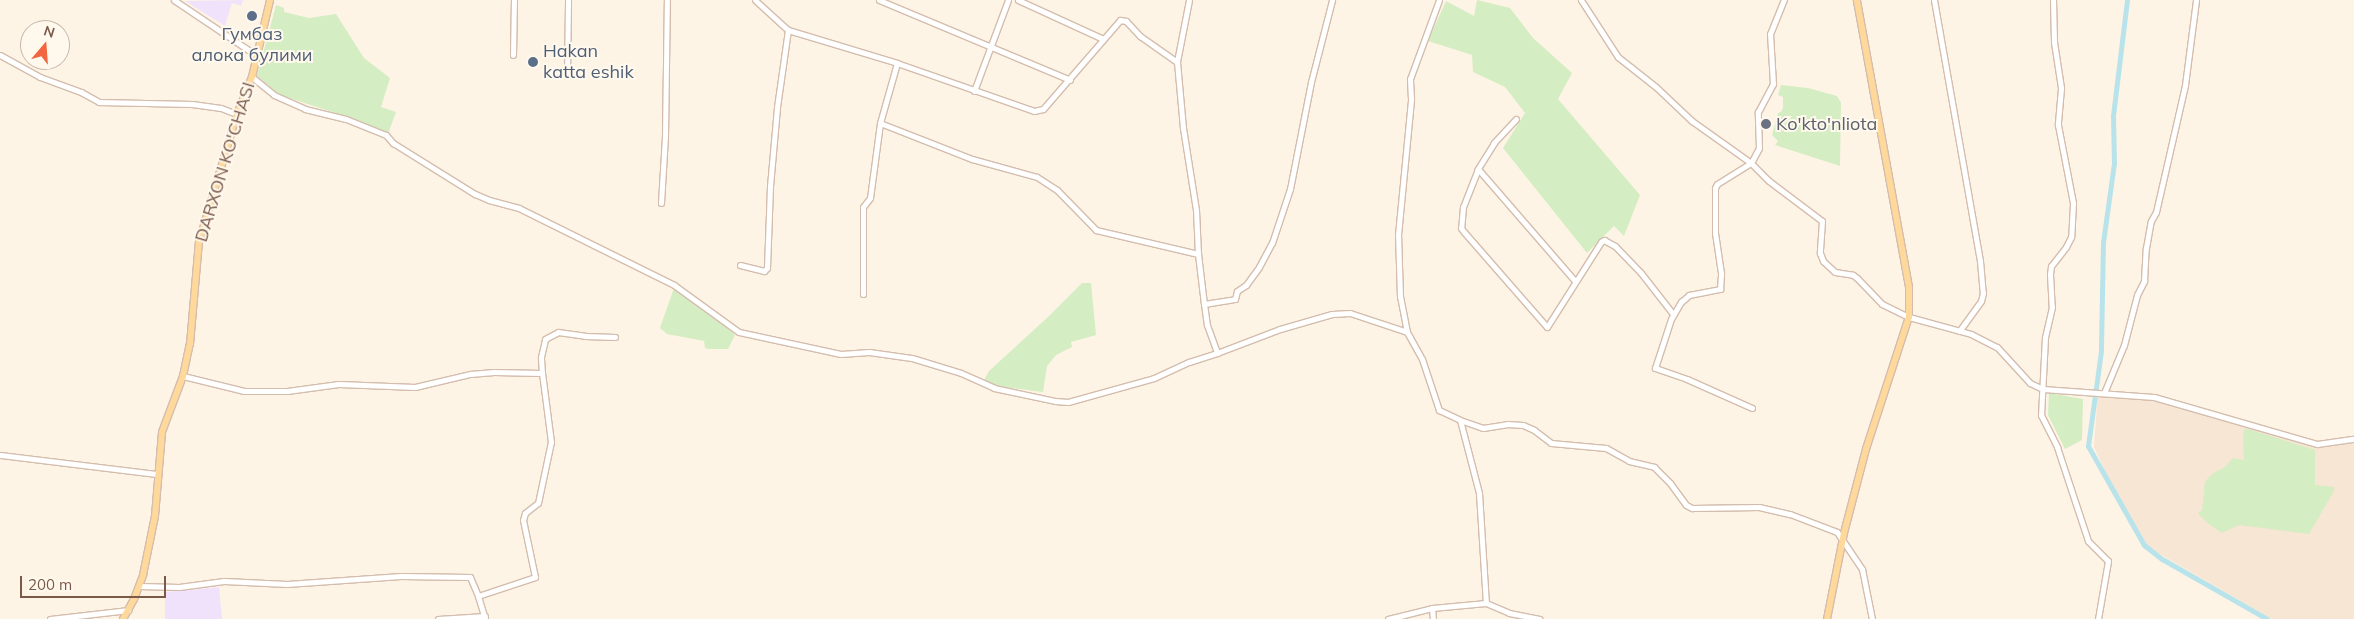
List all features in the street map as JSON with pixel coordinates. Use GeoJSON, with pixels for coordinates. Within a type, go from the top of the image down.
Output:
{"type":"FeatureCollection","features":[{"type":"Feature","properties":{"kind":"main road","name":"DARXON KO'CHASI"},"geometry":{"type":"LineString","coordinates":[[122,619],[139,586],[154,516],[162,432],[183,376],[190,344],[199,242],[237,114],[252,77],[270,0]]}},
{"type":"Feature","properties":{"kind":"main road"},"geometry":{"type":"LineString","coordinates":[[1827,619],[1843,540],[1866,448],[1909,317],[1909,288],[1857,0]]}},
{"type":"Feature","properties":{"kind":"street"},"geometry":{"type":"LineString","coordinates":[[174,0],[256,55]]}},
{"type":"Feature","properties":{"kind":"street"},"geometry":{"type":"LineString","coordinates":[[513,54],[514,0]]}},
{"type":"Feature","properties":{"kind":"street"},"geometry":{"type":"LineString","coordinates":[[567,75],[568,0]]}},
{"type":"Feature","properties":{"kind":"street"},"geometry":{"type":"LineString","coordinates":[[661,203],[665,136],[667,0]]}},
{"type":"Feature","properties":{"kind":"street"},"geometry":{"type":"LineString","coordinates":[[755,0],[788,30],[897,63],[1037,112],[1043,109],[1070,80],[1116,23],[1124,20],[1140,36],[1177,62]]}},
{"type":"Feature","properties":{"kind":"street"},"geometry":{"type":"LineString","coordinates":[[880,0],[1070,80]]}},
{"type":"Feature","properties":{"kind":"street"},"geometry":{"type":"LineString","coordinates":[[974,91],[1008,0]]}},
{"type":"Feature","properties":{"kind":"street"},"geometry":{"type":"LineString","coordinates":[[1018,0],[1103,39]]}},
{"type":"Feature","properties":{"kind":"street"},"geometry":{"type":"LineString","coordinates":[[1188,0],[1177,62],[1183,128],[1196,210],[1198,254],[1204,304],[1207,325],[1217,353]]}},
{"type":"Feature","properties":{"kind":"street"},"geometry":{"type":"LineString","coordinates":[[1204,304],[1235,299],[1237,291],[1246,286],[1272,243],[1290,189],[1311,82],[1332,0]]}},
{"type":"Feature","properties":{"kind":"street"},"geometry":{"type":"LineString","coordinates":[[1439,0],[1410,79],[1411,99],[1398,235],[1400,298],[1406,332],[1422,359],[1438,410],[1483,428],[1507,424],[1523,425],[1534,430],[1551,443],[1606,448],[1629,461],[1654,467],[1670,482],[1686,504],[1692,508],[1759,507],[1790,514],[1836,532],[1862,569],[1872,619]]}},
{"type":"Feature","properties":{"kind":"street"},"geometry":{"type":"LineString","coordinates":[[1581,0],[1618,56],[1656,87],[1692,121],[1706,129],[1743,160],[1751,164],[1769,182],[1822,221],[1820,253],[1828,268],[1835,272],[1852,275],[1882,304],[1909,317],[1972,334],[1997,347],[2030,383],[2043,390],[2154,397],[2317,444],[2354,439]]}},
{"type":"Feature","properties":{"kind":"street"},"geometry":{"type":"LineString","coordinates":[[1752,408],[1655,368],[1673,314],[1689,295],[1719,290],[1721,274],[1715,233],[1716,188],[1717,184],[1751,164],[1759,148],[1758,112],[1773,84],[1770,34],[1784,0]]}},
{"type":"Feature","properties":{"kind":"street"},"geometry":{"type":"LineString","coordinates":[[1934,0],[1980,261],[1983,293],[1981,300],[1959,330]]}},
{"type":"Feature","properties":{"kind":"street"},"geometry":{"type":"LineString","coordinates":[[2053,0],[2054,42],[2061,88],[2058,125],[2073,204],[2071,237],[2066,248],[2051,266],[2052,307],[2045,337],[2042,415],[2057,447],[2088,541],[2108,561],[2098,619]]}},
{"type":"Feature","properties":{"kind":"street"},"geometry":{"type":"LineString","coordinates":[[2104,393],[2124,344],[2137,296],[2144,281],[2146,248],[2151,221],[2156,212],[2185,84],[2196,0]]}},
{"type":"Feature","properties":{"kind":"street"},"geometry":{"type":"LineString","coordinates":[[740,265],[764,271],[767,268],[770,186],[777,107],[788,30]]}},
{"type":"Feature","properties":{"kind":"street"},"geometry":{"type":"LineString","coordinates":[[0,55],[40,77],[81,92],[99,102],[200,105],[237,114]]}},
{"type":"Feature","properties":{"kind":"street"},"geometry":{"type":"LineString","coordinates":[[863,294],[863,207],[870,198],[880,123],[897,63]]}},
{"type":"Feature","properties":{"kind":"street"},"geometry":{"type":"LineString","coordinates":[[252,77],[274,95],[305,109],[346,120],[386,135],[393,143],[475,194],[519,208],[674,285],[739,332],[841,354],[869,352],[912,358],[961,373],[994,388],[1055,402],[1068,402],[1154,378],[1188,362],[1217,353],[1280,328],[1332,314],[1350,313],[1406,332]]}},
{"type":"Feature","properties":{"kind":"street"},"geometry":{"type":"LineString","coordinates":[[1516,119],[1494,143],[1478,169],[1466,194],[1461,228],[1547,327],[1601,242],[1608,241],[1641,273],[1673,314]]}},
{"type":"Feature","properties":{"kind":"street"},"geometry":{"type":"LineString","coordinates":[[880,123],[972,159],[1037,177],[1056,190],[1096,230],[1198,254]]}},
{"type":"Feature","properties":{"kind":"street"},"geometry":{"type":"LineString","coordinates":[[1478,169],[1575,281]]}},
{"type":"Feature","properties":{"kind":"street"},"geometry":{"type":"LineString","coordinates":[[478,596],[535,577],[523,520],[525,513],[538,502],[551,442],[541,357],[545,339],[550,335],[564,332],[586,336],[615,337]]}},
{"type":"Feature","properties":{"kind":"street"},"geometry":{"type":"LineString","coordinates":[[183,376],[244,391],[288,391],[339,384],[415,387],[470,374],[494,372],[542,373]]}},
{"type":"Feature","properties":{"kind":"street"},"geometry":{"type":"LineString","coordinates":[[1460,420],[1478,493],[1486,603]]}},
{"type":"Feature","properties":{"kind":"street"},"geometry":{"type":"LineString","coordinates":[[0,455],[158,474]]}},
{"type":"Feature","properties":{"kind":"street"},"geometry":{"type":"LineString","coordinates":[[139,586],[179,587],[224,581],[287,584],[401,576],[470,577],[485,617],[438,619]]}},
{"type":"Feature","properties":{"kind":"street"},"geometry":{"type":"LineString","coordinates":[[1388,619],[1432,608],[1486,603],[1509,613],[1539,619]]}},
{"type":"Feature","properties":{"kind":"street"},"geometry":{"type":"LineString","coordinates":[[1432,608],[1433,619]]}},
{"type":"Feature","properties":{"kind":"street"},"geometry":{"type":"LineString","coordinates":[[50,619],[128,610]]}},
{"type":"Feature","properties":{"kind":"shaded area"},"geometry":{"type":"Polygon","coordinates":[[[243,0],[241,6],[232,3],[225,26],[185,1],[243,0]]]}},
{"type":"Feature","properties":{"kind":"shaded area"},"geometry":{"type":"Polygon","coordinates":[[[2098,391],[2140,394],[2316,442],[2354,439],[2354,619],[2272,619],[2146,546],[2107,475],[2094,447],[2098,391]]]}},
{"type":"Feature","properties":{"kind":"shaded area"},"geometry":{"type":"Polygon","coordinates":[[[219,587],[222,619],[165,619],[165,592],[219,587]]]}},
{"type":"Feature","properties":{"kind":"green space"},"geometry":{"type":"Polygon","coordinates":[[[1477,0],[1510,8],[1533,38],[1572,73],[1558,99],[1640,195],[1624,236],[1614,226],[1587,253],[1503,148],[1525,113],[1505,87],[1473,72],[1472,55],[1428,41],[1446,1],[1474,16],[1477,0]]]}},
{"type":"Feature","properties":{"kind":"green space"},"geometry":{"type":"Polygon","coordinates":[[[276,5],[284,8],[284,12],[309,18],[336,14],[364,58],[390,78],[381,107],[396,112],[388,134],[360,121],[280,95],[257,76],[276,5]]]}},
{"type":"Feature","properties":{"kind":"green space"},"geometry":{"type":"Polygon","coordinates":[[[1781,85],[1808,88],[1837,96],[1841,103],[1840,166],[1775,145],[1778,141],[1772,135],[1778,113],[1783,108],[1783,97],[1778,95],[1781,85]]]}},
{"type":"Feature","properties":{"kind":"green space"},"geometry":{"type":"Polygon","coordinates":[[[1082,283],[1091,283],[1096,335],[1071,342],[1072,347],[1056,355],[1047,366],[1043,392],[997,386],[984,380],[989,371],[1082,283]]]}},
{"type":"Feature","properties":{"kind":"green space"},"geometry":{"type":"Polygon","coordinates":[[[674,288],[712,315],[735,335],[728,349],[708,349],[705,348],[704,341],[667,334],[660,328],[674,288]]]}},
{"type":"Feature","properties":{"kind":"green space"},"geometry":{"type":"Polygon","coordinates":[[[2049,393],[2083,399],[2082,440],[2065,449],[2048,415],[2049,393]]]}},
{"type":"Feature","properties":{"kind":"green space"},"geometry":{"type":"Polygon","coordinates":[[[2245,428],[2315,450],[2315,485],[2334,487],[2334,491],[2309,534],[2239,525],[2222,533],[2206,522],[2198,513],[2202,510],[2205,482],[2212,474],[2225,467],[2233,458],[2244,460],[2243,435],[2245,428]]]}},
{"type":"Feature","properties":{"kind":"waterway"},"geometry":{"type":"LineString","coordinates":[[2127,0],[2113,116],[2114,163],[2103,242],[2101,351],[2088,446],[2144,545],[2162,559],[2267,619]]}},
{"type":"Feature","properties":{"kind":"place","name":"Гумбаз алока булими"},"geometry":{"type":"Point","coordinates":[252,16]}},
{"type":"Feature","properties":{"kind":"place","name":"Hakan katta eshik"},"geometry":{"type":"Point","coordinates":[533,62]}},
{"type":"Feature","properties":{"kind":"place","name":"Ko'kto'nliota"},"geometry":{"type":"Point","coordinates":[1766,124]}}]}
